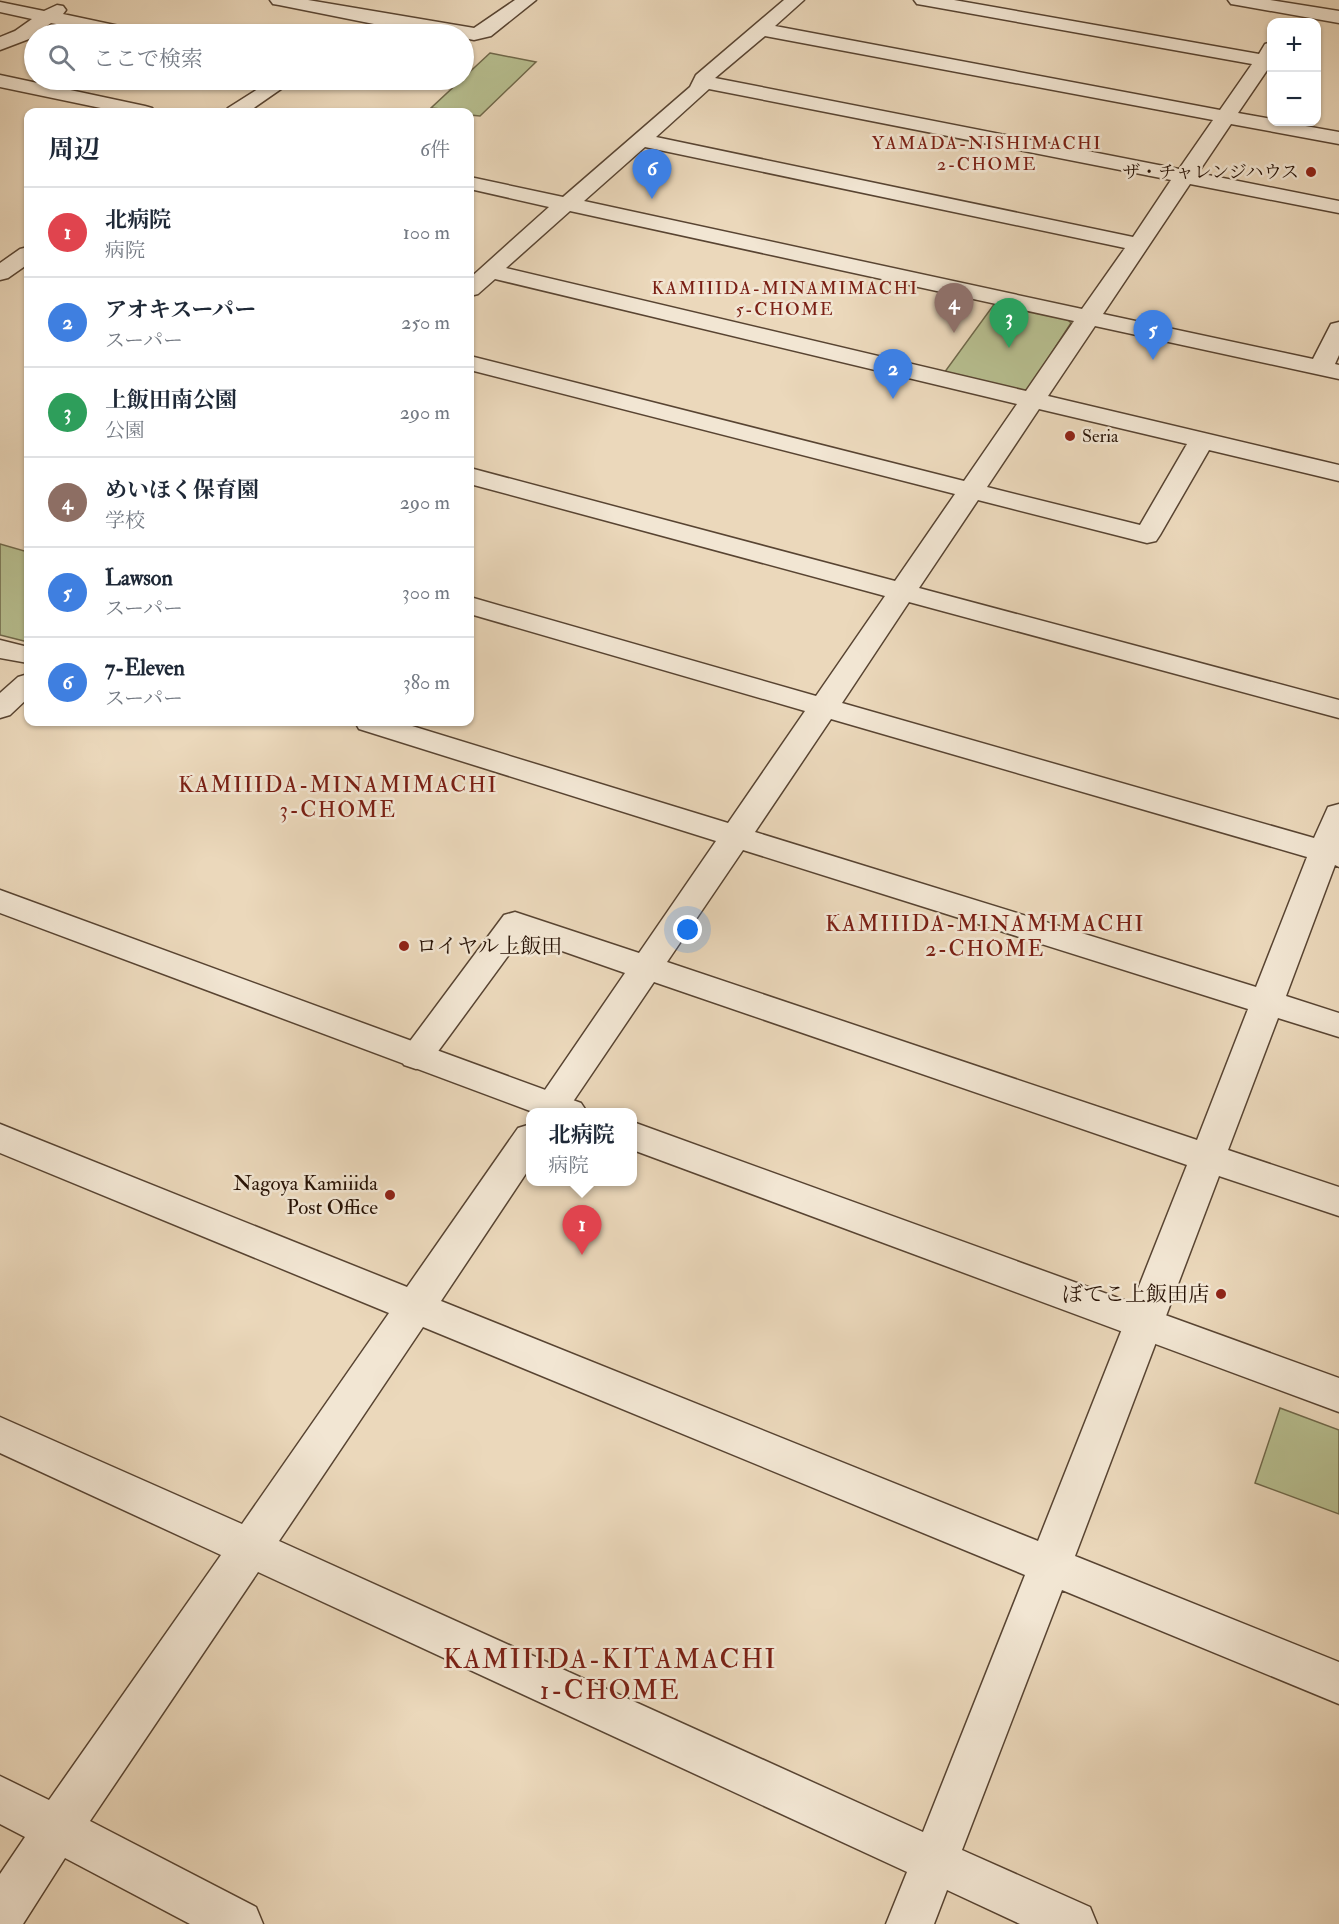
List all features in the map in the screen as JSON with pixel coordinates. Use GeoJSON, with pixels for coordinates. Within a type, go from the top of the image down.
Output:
{"type":"FeatureCollection","features":[{"type":"Feature","properties":{"kind":"street"},"geometry":{"type":"LineString","coordinates":[[37,24],[71,0]]}},
{"type":"Feature","properties":{"kind":"street"},"geometry":{"type":"LineString","coordinates":[[279,0],[412,24]]}},
{"type":"Feature","properties":{"kind":"street"},"geometry":{"type":"LineString","coordinates":[[366,24],[400,0]]}},
{"type":"Feature","properties":{"kind":"street"},"geometry":{"type":"LineString","coordinates":[[474,34],[484,32],[527,0]]}},
{"type":"Feature","properties":{"kind":"street"},"geometry":{"type":"LineString","coordinates":[[474,285],[697,91],[704,82],[703,79],[795,0]]}},
{"type":"Feature","properties":{"kind":"street"},"geometry":{"type":"LineString","coordinates":[[556,1108],[647,967],[822,707],[1267,54],[923,0]]}},
{"type":"Feature","properties":{"kind":"street"},"geometry":{"type":"LineString","coordinates":[[1237,0],[1339,17]]}},
{"type":"Feature","properties":{"kind":"street"},"geometry":{"type":"LineString","coordinates":[[0,7],[82,24]]}},
{"type":"Feature","properties":{"kind":"street"},"geometry":{"type":"LineString","coordinates":[[759,29],[1339,138]]}},
{"type":"Feature","properties":{"kind":"street"},"geometry":{"type":"LineString","coordinates":[[0,44],[24,34]]}},
{"type":"Feature","properties":{"kind":"street"},"geometry":{"type":"LineString","coordinates":[[0,81],[24,86]]}},
{"type":"Feature","properties":{"kind":"street"},"geometry":{"type":"LineString","coordinates":[[704,82],[1339,207]]}},
{"type":"Feature","properties":{"kind":"street"},"geometry":{"type":"LineString","coordinates":[[42,90],[126,108]]}},
{"type":"Feature","properties":{"kind":"street"},"geometry":{"type":"LineString","coordinates":[[241,108],[269,90]]}},
{"type":"Feature","properties":{"kind":"street"},"geometry":{"type":"LineString","coordinates":[[640,140],[1137,244]]}},
{"type":"Feature","properties":{"kind":"street"},"geometry":{"type":"LineString","coordinates":[[474,184],[1330,370],[1339,329]]}},
{"type":"Feature","properties":{"kind":"street"},"geometry":{"type":"LineString","coordinates":[[0,273],[24,257]]}},
{"type":"Feature","properties":{"kind":"street"},"geometry":{"type":"LineString","coordinates":[[489,271],[1339,473]]}},
{"type":"Feature","properties":{"kind":"street"},"geometry":{"type":"LineString","coordinates":[[474,364],[1147,535],[1202,441]]}},
{"type":"Feature","properties":{"kind":"street"},"geometry":{"type":"LineString","coordinates":[[474,477],[1339,709]]}},
{"type":"Feature","properties":{"kind":"street"},"geometry":{"type":"LineString","coordinates":[[474,606],[1332,854]]}},
{"type":"Feature","properties":{"kind":"street"},"geometry":{"type":"LineString","coordinates":[[0,649],[24,654]]}},
{"type":"Feature","properties":{"kind":"street"},"geometry":{"type":"LineString","coordinates":[[0,709],[24,687]]}},
{"type":"Feature","properties":{"kind":"street"},"geometry":{"type":"LineString","coordinates":[[382,726],[1339,1025]]}},
{"type":"Feature","properties":{"kind":"street"},"geometry":{"type":"LineString","coordinates":[[910,1924],[1048,1565],[1144,1324],[1206,1157],[1267,1003],[1332,854],[1339,814]]}},
{"type":"Feature","properties":{"kind":"street"},"geometry":{"type":"LineString","coordinates":[[0,901],[416,1056],[530,1108]]}},
{"type":"Feature","properties":{"kind":"street"},"geometry":{"type":"LineString","coordinates":[[416,1056],[515,923],[1339,1202]]}},
{"type":"Feature","properties":{"kind":"street"},"geometry":{"type":"LineString","coordinates":[[637,1137],[1339,1395]]}},
{"type":"Feature","properties":{"kind":"street"},"geometry":{"type":"LineString","coordinates":[[0,1138],[1339,1683]]}},
{"type":"Feature","properties":{"kind":"street"},"geometry":{"type":"LineString","coordinates":[[0,1916],[250,1548],[526,1151]]}},
{"type":"Feature","properties":{"kind":"street"},"geometry":{"type":"LineString","coordinates":[[0,1434],[1073,1924]]}},
{"type":"Feature","properties":{"kind":"street"},"geometry":{"type":"LineString","coordinates":[[0,1799],[239,1924]]}},
{"type":"Feature","properties":{"kind":"green space"},"geometry":{"type":"Polygon","coordinates":[[[490,53],[536,62],[480,116],[474,115],[474,108],[431,108],[450,90],[474,90],[474,68],[490,53]]]}},
{"type":"Feature","properties":{"kind":"green space"},"geometry":{"type":"Polygon","coordinates":[[[995,303],[1067,319],[1071,323],[1027,391],[944,373],[995,303]]]}},
{"type":"Feature","properties":{"kind":"green space"},"geometry":{"type":"Polygon","coordinates":[[[0,544],[24,551],[24,641],[0,635],[0,544]]]}},
{"type":"Feature","properties":{"kind":"green space"},"geometry":{"type":"Polygon","coordinates":[[[1280,1408],[1339,1430],[1339,1514],[1255,1483],[1280,1408]]]}},
{"type":"Feature","properties":{"kind":"place","name":"ザ・チャレンジハウス"},"geometry":{"type":"Point","coordinates":[1311,172]}},
{"type":"Feature","properties":{"kind":"place","name":"7-Eleven"},"geometry":{"type":"Point","coordinates":[652,199]}},
{"type":"Feature","properties":{"kind":"place","name":"めいほく保育園"},"geometry":{"type":"Point","coordinates":[954,333]}},
{"type":"Feature","properties":{"kind":"place","name":"上飯田南公園"},"geometry":{"type":"Point","coordinates":[1009,348]}},
{"type":"Feature","properties":{"kind":"place","name":"Lawson"},"geometry":{"type":"Point","coordinates":[1153,360]}},
{"type":"Feature","properties":{"kind":"place","name":"アオキスーパー"},"geometry":{"type":"Point","coordinates":[893,399]}},
{"type":"Feature","properties":{"kind":"place","name":"Seria"},"geometry":{"type":"Point","coordinates":[1070,436]}},
{"type":"Feature","properties":{"kind":"place","name":"ロイヤル上飯田"},"geometry":{"type":"Point","coordinates":[404,946]}},
{"type":"Feature","properties":{"kind":"place","name":"Nagoya Kamiiida Post Office"},"geometry":{"type":"Point","coordinates":[390,1195]}},
{"type":"Feature","properties":{"kind":"place","name":"北病院"},"geometry":{"type":"Point","coordinates":[582,1255]}},
{"type":"Feature","properties":{"kind":"place","name":"ぼてこ上飯田店"},"geometry":{"type":"Point","coordinates":[1221,1294]}},
{"type":"Feature","properties":{"kind":"district","name":"YAMADA-NISHIMACHI 2-CHOME"},"geometry":{"type":"Point","coordinates":[987,153]}},
{"type":"Feature","properties":{"kind":"district","name":"KAMIIIDA-MINAMIMACHI 5-CHOME"},"geometry":{"type":"Point","coordinates":[785,298]}},
{"type":"Feature","properties":{"kind":"district","name":"KAMIIIDA-MINAMIMACHI 3-CHOME"},"geometry":{"type":"Point","coordinates":[338,796]}},
{"type":"Feature","properties":{"kind":"district","name":"KAMIIIDA-MINAMIMACHI 2-CHOME"},"geometry":{"type":"Point","coordinates":[985,936]}},
{"type":"Feature","properties":{"kind":"district","name":"KAMIIIDA-KITAMACHI 1-CHOME"},"geometry":{"type":"Point","coordinates":[610,1674]}}]}
